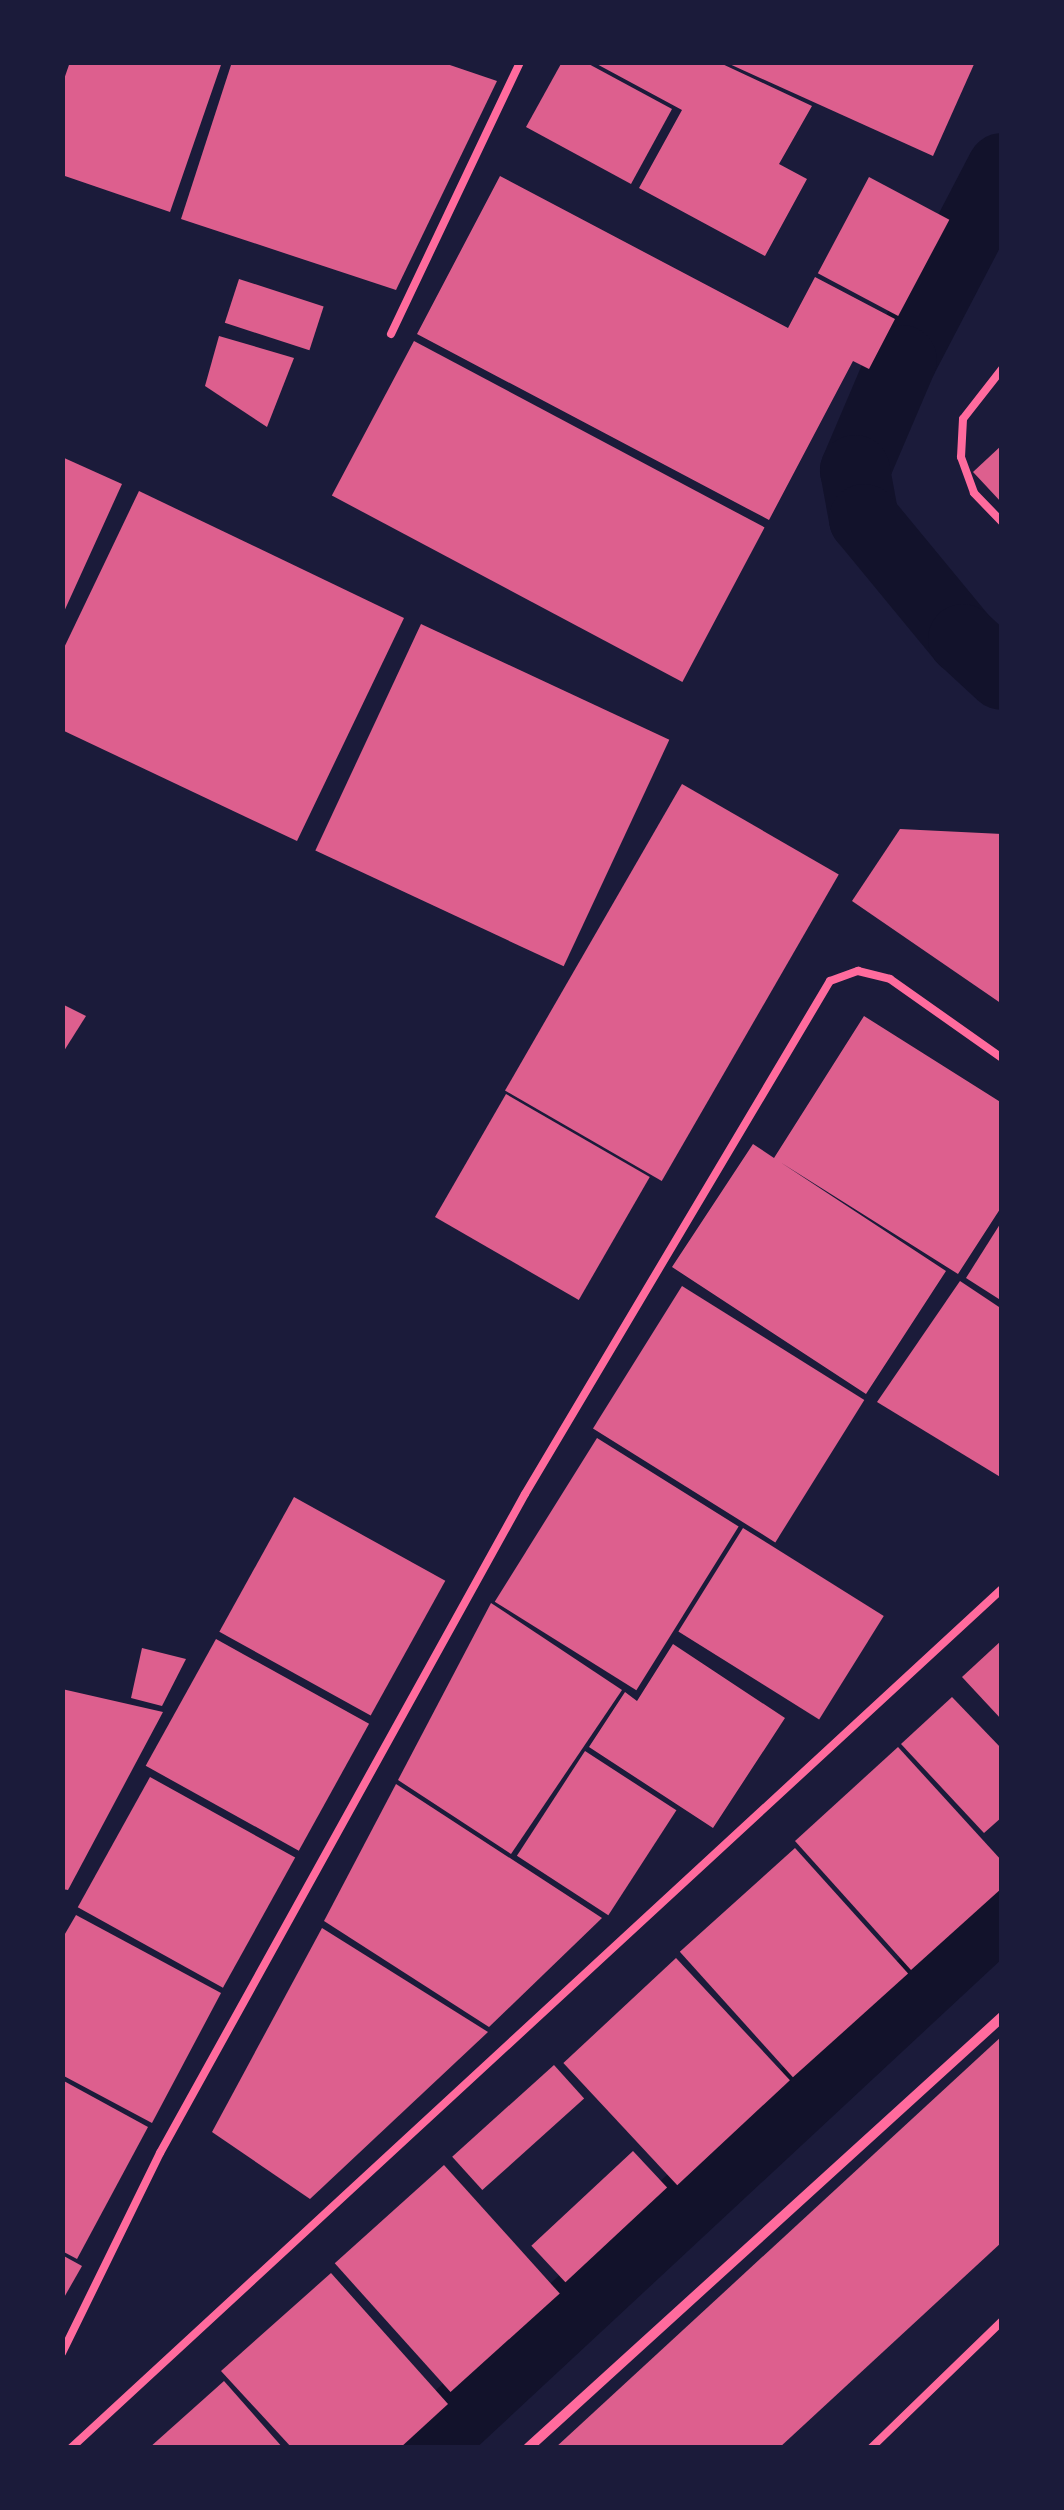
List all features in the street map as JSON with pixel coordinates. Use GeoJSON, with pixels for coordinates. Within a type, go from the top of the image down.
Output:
{"type":"FeatureCollection","features":[{"type":"Feature","properties":{"kind":"street"},"geometry":{"type":"LineString","coordinates":[[528,2448],[1002,2017]]}},
{"type":"Feature","properties":{"kind":"lane"},"geometry":{"type":"LineString","coordinates":[[391,334],[520,62]]}},
{"type":"Feature","properties":{"kind":"lane"},"geometry":{"type":"LineString","coordinates":[[1002,369],[963,419],[961,457],[974,493],[1002,522]]}},
{"type":"Feature","properties":{"kind":"lane"},"geometry":{"type":"LineString","coordinates":[[62,2354],[160,2153],[515,1512],[830,982],[858,971],[890,979],[1002,1058]]}},
{"type":"Feature","properties":{"kind":"lane"},"geometry":{"type":"LineString","coordinates":[[72,2448],[1002,1589]]}},
{"type":"Feature","properties":{"kind":"lane"},"geometry":{"type":"LineString","coordinates":[[871,2448],[1002,2322]]}},
{"type":"Feature","properties":{"kind":"building"},"geometry":{"type":"Polygon","coordinates":[[[70,62],[222,62],[170,212],[62,175],[62,85],[70,62]]]}},
{"type":"Feature","properties":{"kind":"building"},"geometry":{"type":"Polygon","coordinates":[[[232,62],[441,62],[497,81],[396,290],[181,219],[232,62]]]}},
{"type":"Feature","properties":{"kind":"building"},"geometry":{"type":"Polygon","coordinates":[[[562,62],[585,62],[672,109],[631,184],[526,127],[562,62]]]}},
{"type":"Feature","properties":{"kind":"building"},"geometry":{"type":"Polygon","coordinates":[[[593,62],[718,62],[812,106],[779,164],[807,179],[765,256],[639,188],[682,110],[593,62]]]}},
{"type":"Feature","properties":{"kind":"building"},"geometry":{"type":"Polygon","coordinates":[[[725,62],[975,62],[933,156],[725,62]]]}},
{"type":"Feature","properties":{"kind":"building"},"geometry":{"type":"Polygon","coordinates":[[[500,176],[788,328],[815,277],[895,319],[869,369],[853,361],[769,520],[417,334],[500,176]]]}},
{"type":"Feature","properties":{"kind":"building"},"geometry":{"type":"Polygon","coordinates":[[[869,177],[949,220],[898,316],[818,273],[869,177]]]}},
{"type":"Feature","properties":{"kind":"building"},"geometry":{"type":"Polygon","coordinates":[[[239,279],[324,307],[309,350],[225,323],[239,279]]]}},
{"type":"Feature","properties":{"kind":"building"},"geometry":{"type":"Polygon","coordinates":[[[219,336],[294,358],[267,427],[205,386],[219,336]]]}},
{"type":"Feature","properties":{"kind":"building"},"geometry":{"type":"Polygon","coordinates":[[[414,341],[765,527],[682,682],[332,496],[414,341]]]}},
{"type":"Feature","properties":{"kind":"building"},"geometry":{"type":"Polygon","coordinates":[[[1002,445],[1002,503],[973,472],[1002,445]]]}},
{"type":"Feature","properties":{"kind":"building"},"geometry":{"type":"Polygon","coordinates":[[[62,457],[122,484],[62,616],[62,457]]]}},
{"type":"Feature","properties":{"kind":"building"},"geometry":{"type":"Polygon","coordinates":[[[139,491],[404,618],[297,841],[62,730],[62,652],[139,491]]]}},
{"type":"Feature","properties":{"kind":"building"},"geometry":{"type":"Polygon","coordinates":[[[421,624],[669,740],[564,966],[315,851],[421,624]]]}},
{"type":"Feature","properties":{"kind":"building"},"geometry":{"type":"Polygon","coordinates":[[[682,784],[839,874],[662,1181],[505,1091],[682,784]]]}},
{"type":"Feature","properties":{"kind":"building"},"geometry":{"type":"Polygon","coordinates":[[[900,829],[1002,834],[1002,1004],[852,901],[900,829]]]}},
{"type":"Feature","properties":{"kind":"building"},"geometry":{"type":"Polygon","coordinates":[[[62,1004],[86,1016],[62,1054],[62,1004]]]}},
{"type":"Feature","properties":{"kind":"building"},"geometry":{"type":"Polygon","coordinates":[[[864,1016],[1002,1103],[1002,1206],[958,1274],[780,1162],[946,1271],[866,1394],[672,1267],[753,1144],[774,1158],[864,1016]]]}},
{"type":"Feature","properties":{"kind":"building"},"geometry":{"type":"Polygon","coordinates":[[[506,1094],[650,1177],[579,1300],[435,1217],[506,1094]]]}},
{"type":"Feature","properties":{"kind":"building"},"geometry":{"type":"Polygon","coordinates":[[[1002,1221],[1002,1301],[966,1278],[1002,1221]]]}},
{"type":"Feature","properties":{"kind":"building"},"geometry":{"type":"Polygon","coordinates":[[[960,1281],[1002,1309],[1002,1478],[877,1402],[960,1281]]]}},
{"type":"Feature","properties":{"kind":"building"},"geometry":{"type":"Polygon","coordinates":[[[682,1286],[864,1400],[775,1542],[593,1428],[682,1286]]]}},
{"type":"Feature","properties":{"kind":"building"},"geometry":{"type":"Polygon","coordinates":[[[597,1438],[739,1526],[636,1690],[495,1602],[597,1438]]]}},
{"type":"Feature","properties":{"kind":"building"},"geometry":{"type":"Polygon","coordinates":[[[294,1497],[445,1581],[371,1716],[219,1632],[294,1497]]]}},
{"type":"Feature","properties":{"kind":"building"},"geometry":{"type":"Polygon","coordinates":[[[743,1528],[884,1616],[819,1719],[678,1631],[743,1528]]]}},
{"type":"Feature","properties":{"kind":"building"},"geometry":{"type":"Polygon","coordinates":[[[491,1603],[622,1690],[511,1854],[398,1780],[491,1603]]]}},
{"type":"Feature","properties":{"kind":"building"},"geometry":{"type":"Polygon","coordinates":[[[216,1639],[369,1724],[299,1851],[146,1766],[216,1639]]]}},
{"type":"Feature","properties":{"kind":"building"},"geometry":{"type":"Polygon","coordinates":[[[1002,1640],[1002,1720],[962,1677],[1002,1640]]]}},
{"type":"Feature","properties":{"kind":"building"},"geometry":{"type":"Polygon","coordinates":[[[673,1644],[785,1718],[713,1828],[589,1747],[625,1692],[637,1701],[673,1644]]]}},
{"type":"Feature","properties":{"kind":"building"},"geometry":{"type":"Polygon","coordinates":[[[142,1648],[186,1659],[162,1706],[131,1698],[142,1648]]]}},
{"type":"Feature","properties":{"kind":"building"},"geometry":{"type":"Polygon","coordinates":[[[62,1689],[163,1712],[68,1890],[62,1889],[62,1689]]]}},
{"type":"Feature","properties":{"kind":"building"},"geometry":{"type":"Polygon","coordinates":[[[952,1697],[1002,1749],[1002,1817],[984,1833],[901,1744],[952,1697]]]}},
{"type":"Feature","properties":{"kind":"building"},"geometry":{"type":"Polygon","coordinates":[[[898,1747],[1002,1861],[1002,1888],[911,1970],[795,1841],[898,1747]]]}},
{"type":"Feature","properties":{"kind":"building"},"geometry":{"type":"Polygon","coordinates":[[[585,1751],[676,1810],[608,1915],[517,1856],[585,1751]]]}},
{"type":"Feature","properties":{"kind":"building"},"geometry":{"type":"Polygon","coordinates":[[[150,1777],[295,1857],[223,1988],[78,1907],[150,1777]]]}},
{"type":"Feature","properties":{"kind":"building"},"geometry":{"type":"Polygon","coordinates":[[[396,1784],[602,1918],[489,2027],[324,1921],[396,1784]]]}},
{"type":"Feature","properties":{"kind":"building"},"geometry":{"type":"Polygon","coordinates":[[[795,1848],[908,1974],[793,2077],[680,1952],[795,1848]]]}},
{"type":"Feature","properties":{"kind":"building"},"geometry":{"type":"Polygon","coordinates":[[[76,1915],[221,1993],[152,2123],[62,2075],[62,1939],[76,1915]]]}},
{"type":"Feature","properties":{"kind":"building"},"geometry":{"type":"Polygon","coordinates":[[[322,1928],[488,2032],[310,2199],[212,2132],[322,1928]]]}},
{"type":"Feature","properties":{"kind":"building"},"geometry":{"type":"Polygon","coordinates":[[[676,1958],[790,2080],[677,2185],[563,2063],[676,1958]]]}},
{"type":"Feature","properties":{"kind":"building"},"geometry":{"type":"Polygon","coordinates":[[[1002,2036],[1002,2242],[779,2448],[555,2448],[1002,2036]]]}},
{"type":"Feature","properties":{"kind":"building"},"geometry":{"type":"Polygon","coordinates":[[[554,2065],[584,2098],[482,2190],[452,2157],[554,2065]]]}},
{"type":"Feature","properties":{"kind":"building"},"geometry":{"type":"Polygon","coordinates":[[[62,2080],[148,2127],[77,2259],[62,2251],[62,2080]]]}},
{"type":"Feature","properties":{"kind":"building"},"geometry":{"type":"Polygon","coordinates":[[[633,2151],[667,2188],[565,2282],[531,2246],[633,2151]]]}},
{"type":"Feature","properties":{"kind":"building"},"geometry":{"type":"Polygon","coordinates":[[[444,2165],[560,2294],[451,2392],[335,2263],[444,2165]]]}},
{"type":"Feature","properties":{"kind":"building"},"geometry":{"type":"Polygon","coordinates":[[[62,2255],[82,2266],[62,2301],[62,2255]]]}},
{"type":"Feature","properties":{"kind":"building"},"geometry":{"type":"Polygon","coordinates":[[[331,2273],[448,2404],[400,2448],[292,2448],[221,2371],[331,2273]]]}},
{"type":"Feature","properties":{"kind":"building"},"geometry":{"type":"Polygon","coordinates":[[[224,2381],[283,2448],[149,2448],[224,2381]]]}},
{"type":"Feature","properties":{"kind":"waterway"},"geometry":{"type":"LineString","coordinates":[[1002,168],[902,360],[855,470],[864,519],[963,639],[1002,675]]}},
{"type":"Feature","properties":{"kind":"waterway"},"geometry":{"type":"LineString","coordinates":[[425,2448],[1002,1911]]}}]}
